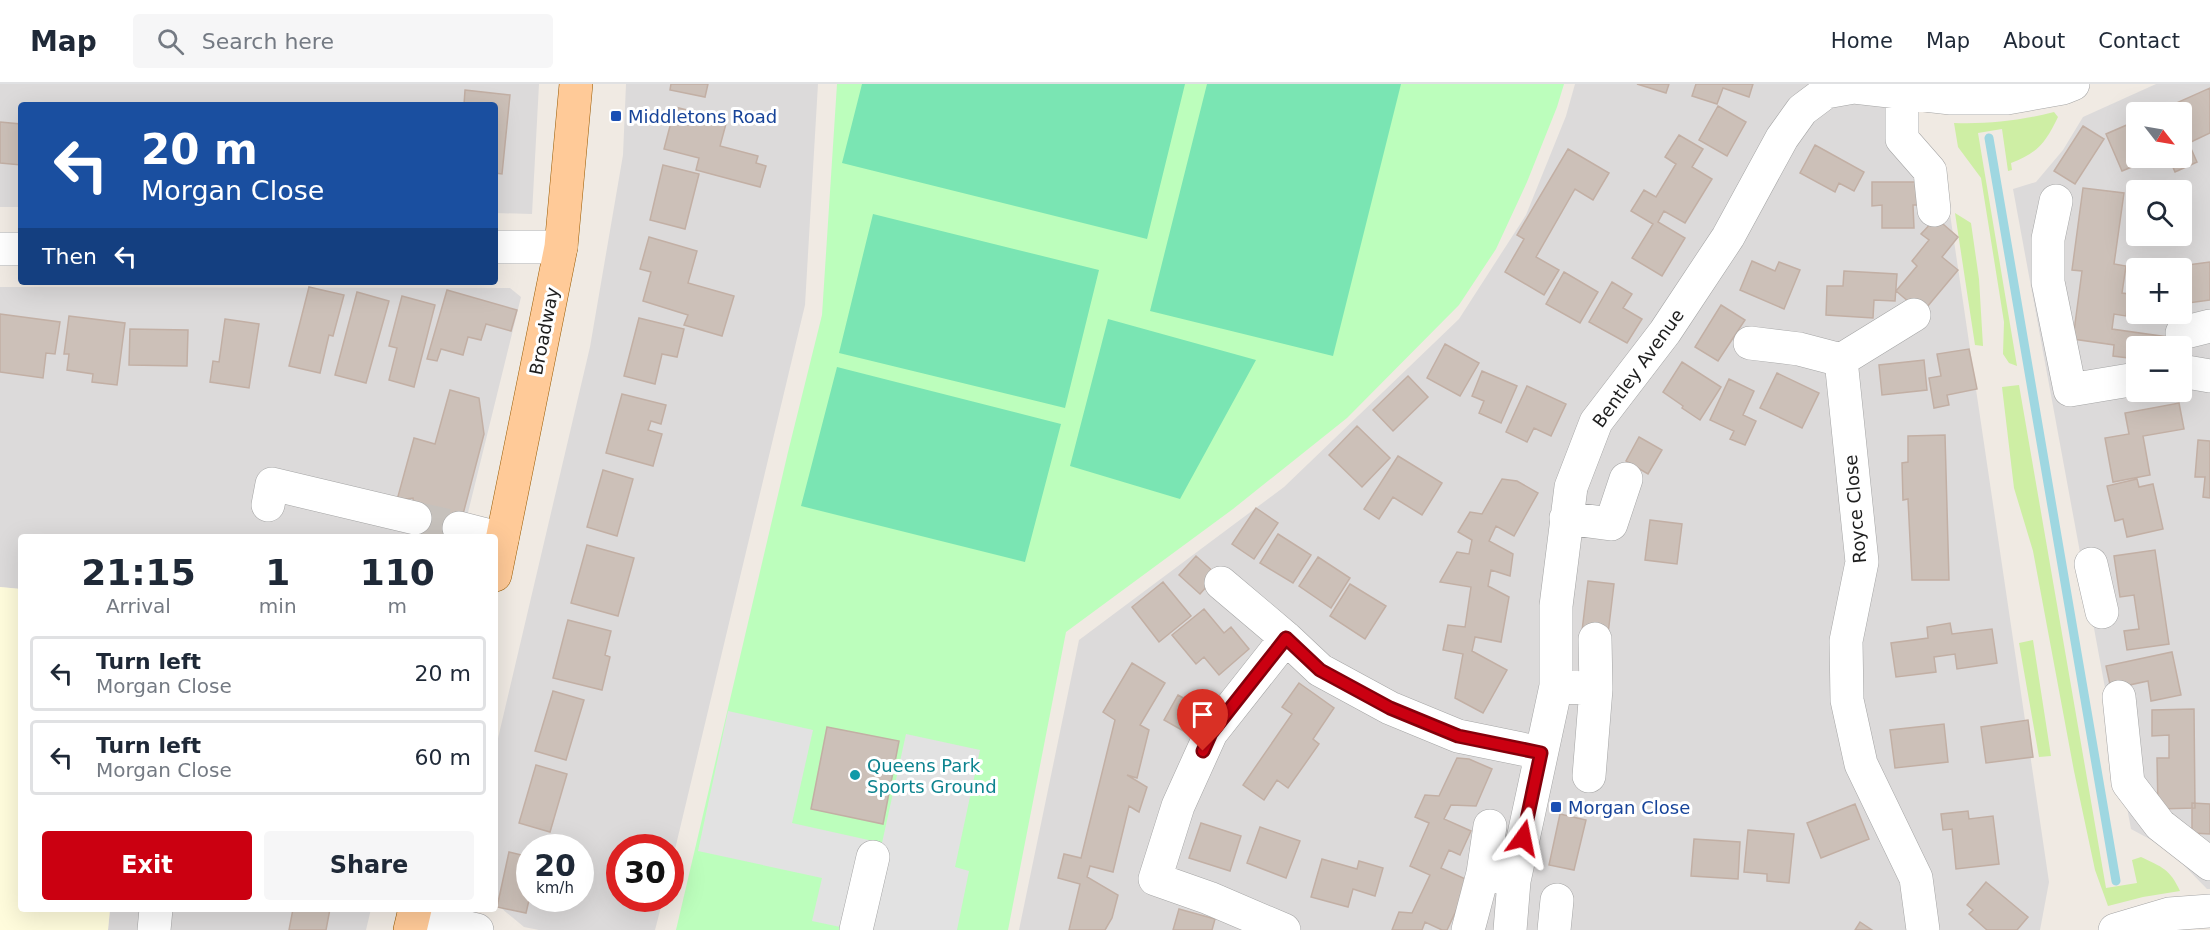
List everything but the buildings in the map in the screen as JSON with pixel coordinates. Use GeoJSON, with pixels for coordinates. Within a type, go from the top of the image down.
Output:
{"type":"FeatureCollection","features":[{"type":"Feature","properties":{"kind":"main road","name":"Broadway"},"geometry":{"type":"LineString","coordinates":[[498,560],[561,247],[576,84]]}},
{"type":"Feature","properties":{"kind":"street","name":"Bentley Avenue"},"geometry":{"type":"LineString","coordinates":[[1510,930],[1514,881],[1556,686],[1556,606],[1571,488],[1596,422],[1665,332],[1722,246],[1782,138],[1802,110],[1825,88],[1854,87],[1951,98],[2007,98],[2073,84]]}},
{"type":"Feature","properties":{"kind":"street"},"geometry":{"type":"LineString","coordinates":[[1902,92],[1902,139],[1930,171],[1934,210]]}},
{"type":"Feature","properties":{"kind":"street"},"geometry":{"type":"LineString","coordinates":[[2056,201],[2048,239],[2048,282],[2070,390],[2126,381]]}},
{"type":"Feature","properties":{"kind":"street"},"geometry":{"type":"LineString","coordinates":[[498,247],[561,247]]}},
{"type":"Feature","properties":{"kind":"street"},"geometry":{"type":"LineString","coordinates":[[0,249],[18,249]]}},
{"type":"Feature","properties":{"kind":"street"},"geometry":{"type":"LineString","coordinates":[[1750,343],[1853,353],[1914,315]]}},
{"type":"Feature","properties":{"kind":"street","name":"Royce Close"},"geometry":{"type":"LineString","coordinates":[[1853,353],[1862,562],[1846,641],[1847,700],[1862,764],[1916,878],[1923,930]]}},
{"type":"Feature","properties":{"kind":"street"},"geometry":{"type":"LineString","coordinates":[[2192,373],[2210,376]]}},
{"type":"Feature","properties":{"kind":"street"},"geometry":{"type":"LineString","coordinates":[[1566,518],[1608,535],[1626,479]]}},
{"type":"Feature","properties":{"kind":"street"},"geometry":{"type":"LineString","coordinates":[[268,505],[272,484],[415,518]]}},
{"type":"Feature","properties":{"kind":"street"},"geometry":{"type":"LineString","coordinates":[[459,528],[482,534]]}},
{"type":"Feature","properties":{"kind":"street"},"geometry":{"type":"LineString","coordinates":[[498,538],[502,539]]}},
{"type":"Feature","properties":{"kind":"street"},"geometry":{"type":"LineString","coordinates":[[2091,564],[2102,612]]}},
{"type":"Feature","properties":{"kind":"street"},"geometry":{"type":"LineString","coordinates":[[1221,583],[1320,670],[1390,708],[1458,736],[1541,753]]}},
{"type":"Feature","properties":{"kind":"street"},"geometry":{"type":"LineString","coordinates":[[1284,930],[1209,898],[1155,879],[1178,806],[1211,733],[1286,638]]}},
{"type":"Feature","properties":{"kind":"street"},"geometry":{"type":"LineString","coordinates":[[1589,776],[1596,689],[1595,639]]}},
{"type":"Feature","properties":{"kind":"street"},"geometry":{"type":"LineString","coordinates":[[1556,686],[1596,689]]}},
{"type":"Feature","properties":{"kind":"street"},"geometry":{"type":"LineString","coordinates":[[2119,697],[2128,783],[2160,825],[2210,864]]}},
{"type":"Feature","properties":{"kind":"street"},"geometry":{"type":"LineString","coordinates":[[1468,930],[1483,873],[1490,826]]}},
{"type":"Feature","properties":{"kind":"street"},"geometry":{"type":"LineString","coordinates":[[856,930],[873,857]]}},
{"type":"Feature","properties":{"kind":"street"},"geometry":{"type":"LineString","coordinates":[[1483,873],[1514,881]]}},
{"type":"Feature","properties":{"kind":"street"},"geometry":{"type":"LineString","coordinates":[[154,930],[156,912]]}},
{"type":"Feature","properties":{"kind":"street"},"geometry":{"type":"LineString","coordinates":[[2115,930],[2169,914],[2210,912]]}},
{"type":"Feature","properties":{"kind":"street"},"geometry":{"type":"LineString","coordinates":[[413,918],[477,930]]}},
{"type":"Feature","properties":{"kind":"shaded area"},"geometry":{"type":"Polygon","coordinates":[[[0,84],[539,84],[532,214],[498,213],[498,102],[18,102],[18,207],[0,207],[0,84]]]}},
{"type":"Feature","properties":{"kind":"shaded area"},"geometry":{"type":"Polygon","coordinates":[[[626,84],[818,84],[805,305],[679,834],[606,834],[606,912],[660,912],[655,930],[539,930],[524,927],[498,905],[498,738],[590,347],[623,155],[626,84]]]}},
{"type":"Feature","properties":{"kind":"shaded area"},"geometry":{"type":"Polygon","coordinates":[[[1575,84],[1911,84],[1909,127],[1946,187],[2049,882],[2040,930],[1019,930],[1079,640],[1284,487],[1459,319],[1526,215],[1566,116],[1575,84]]]}},
{"type":"Feature","properties":{"kind":"shaded area"},"geometry":{"type":"Polygon","coordinates":[[[2156,84],[2210,84],[2210,889],[2207,889],[2168,849],[2131,829],[2013,189],[2036,182],[2063,150],[2083,117],[2156,84]]]}},
{"type":"Feature","properties":{"kind":"shaded area"},"geometry":{"type":"Polygon","coordinates":[[[0,287],[510,288],[521,297],[463,534],[18,534],[18,589],[0,587],[0,287]]]}},
{"type":"Feature","properties":{"kind":"shaded area"},"geometry":{"type":"Polygon","coordinates":[[[0,587],[18,589],[18,912],[110,912],[108,930],[0,930],[0,587]]]}},
{"type":"Feature","properties":{"kind":"shaded area"},"geometry":{"type":"Polygon","coordinates":[[[728,711],[813,730],[792,823],[882,843],[906,734],[980,750],[955,867],[969,871],[957,930],[845,930],[845,928],[812,921],[822,878],[698,851],[728,711]]]}},
{"type":"Feature","properties":{"kind":"shaded area"},"geometry":{"type":"Polygon","coordinates":[[[110,912],[370,912],[366,930],[108,930],[110,912]]]}},
{"type":"Feature","properties":{"kind":"green space"},"geometry":{"type":"Polygon","coordinates":[[[837,84],[1564,84],[1527,182],[1496,249],[1459,305],[1347,418],[1233,509],[1066,632],[1008,930],[676,930],[680,912],[684,912],[684,896],[822,315],[837,84]]]}},
{"type":"Feature","properties":{"kind":"green space"},"geometry":{"type":"Polygon","coordinates":[[[862,84],[1185,84],[1147,239],[842,163],[862,84]]]}},
{"type":"Feature","properties":{"kind":"green space"},"geometry":{"type":"Polygon","coordinates":[[[1207,84],[1401,84],[1333,356],[1150,311],[1207,84]]]}},
{"type":"Feature","properties":{"kind":"green space"},"geometry":{"type":"Polygon","coordinates":[[[2054,112],[2058,117],[2045,140],[2035,151],[2011,163],[2012,170],[2008,171],[2002,129],[1978,133],[2017,366],[2009,363],[2003,354],[2004,322],[1981,178],[1958,147],[1954,123],[2004,121],[2054,112]]]}},
{"type":"Feature","properties":{"kind":"green space"},"geometry":{"type":"Polygon","coordinates":[[[1955,213],[1971,223],[1979,279],[1983,346],[1975,345],[1955,213]]]}},
{"type":"Feature","properties":{"kind":"green space"},"geometry":{"type":"Polygon","coordinates":[[[873,214],[1099,270],[1065,408],[839,353],[873,214]]]}},
{"type":"Feature","properties":{"kind":"green space"},"geometry":{"type":"Polygon","coordinates":[[[1108,319],[1256,360],[1180,499],[1070,466],[1108,319]]]}},
{"type":"Feature","properties":{"kind":"green space"},"geometry":{"type":"Polygon","coordinates":[[[837,367],[1061,424],[1025,562],[801,506],[837,367]]]}},
{"type":"Feature","properties":{"kind":"green space"},"geometry":{"type":"Polygon","coordinates":[[[2019,385],[2106,888],[2137,883],[2132,860],[2141,857],[2165,870],[2173,878],[2180,891],[2108,906],[2095,870],[2033,551],[2014,488],[2002,387],[2019,385]]]}},
{"type":"Feature","properties":{"kind":"green space"},"geometry":{"type":"Polygon","coordinates":[[[2033,640],[2051,756],[2039,757],[2019,643],[2033,640]]]}},
{"type":"Feature","properties":{"kind":"waterway"},"geometry":{"type":"LineString","coordinates":[[1989,138],[2116,881]]}},
{"type":"Feature","properties":{"kind":"tunnel"},"geometry":{"type":"LineString","coordinates":[[415,518],[459,528]]}},
{"type":"Feature","properties":{"kind":"place","name":"Middletons Road"},"geometry":{"type":"Point","coordinates":[616,116]}},
{"type":"Feature","properties":{"kind":"place","name":"Queens Park Sports Ground"},"geometry":{"type":"Point","coordinates":[855,775]}},
{"type":"Feature","properties":{"kind":"place","name":"Morgan Close"},"geometry":{"type":"Point","coordinates":[1556,807]}},
{"type":"Feature","properties":{"kind":"route"},"geometry":{"type":"LineString","coordinates":[[1203,751],[1211,733],[1286,638],[1320,670],[1390,708],[1458,736],[1541,753],[1523,838]]}}]}
